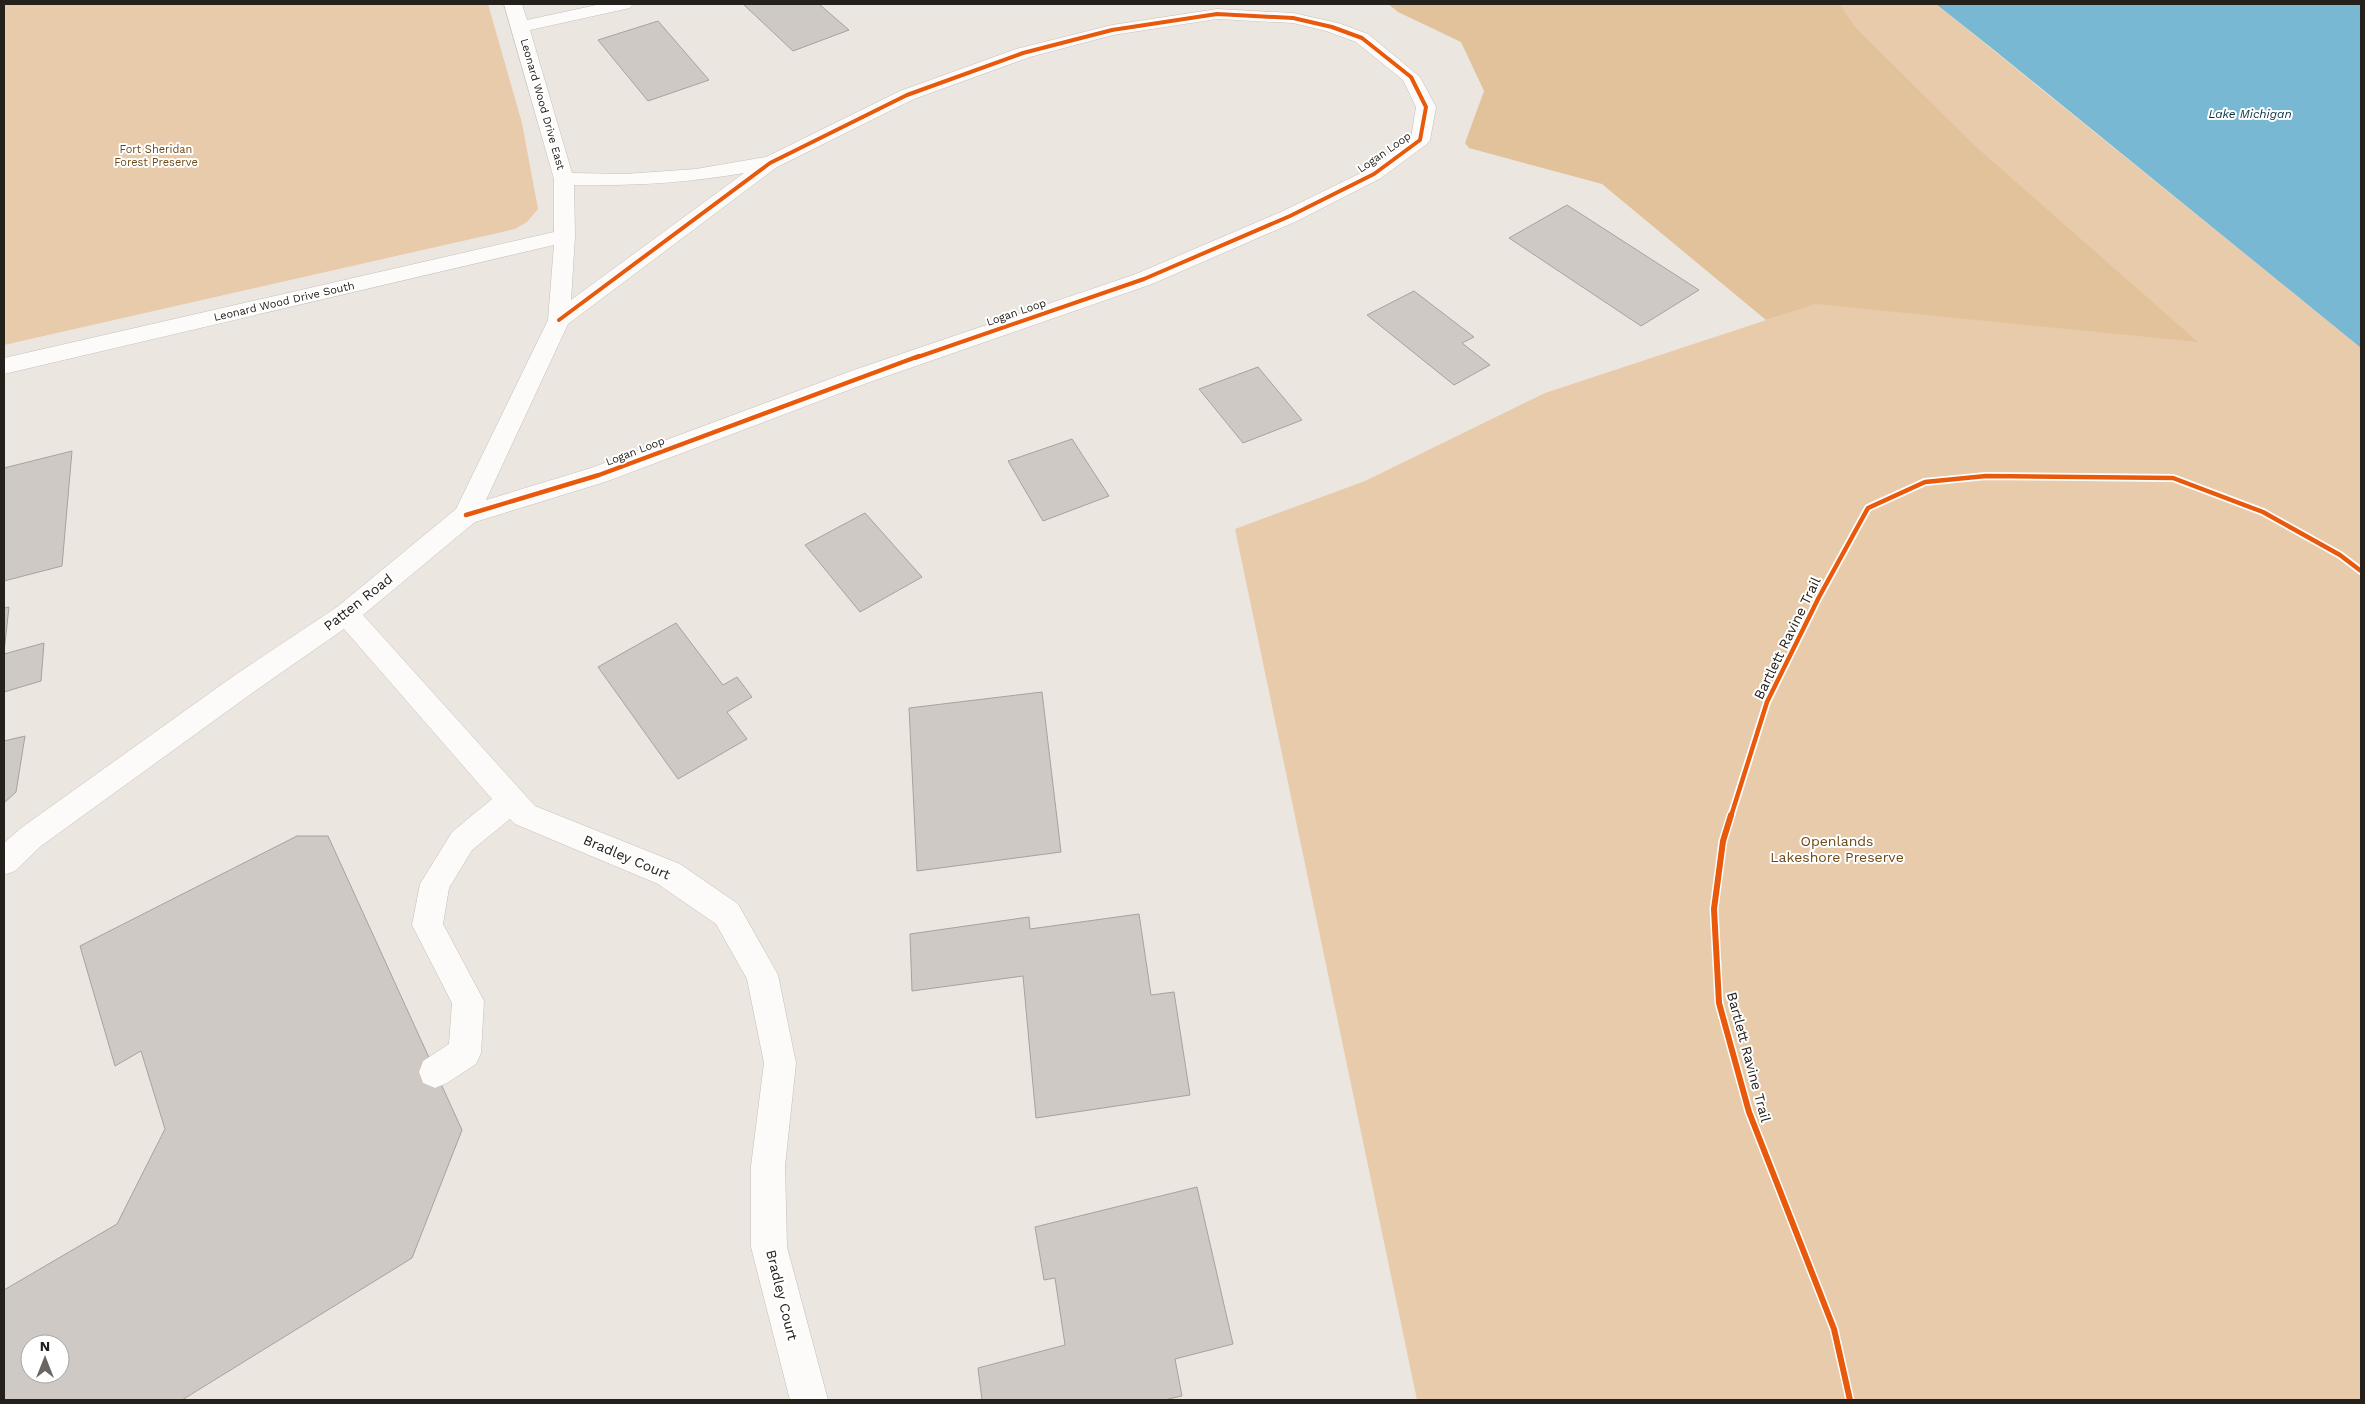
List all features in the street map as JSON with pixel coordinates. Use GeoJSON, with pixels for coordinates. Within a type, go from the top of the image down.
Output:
{"type":"FeatureCollection","features":[{"type":"Feature","properties":{"kind":"street","name":"Leonard Wood Drive East"},"geometry":{"type":"LineString","coordinates":[[513,4],[564,179],[565,236]]}},
{"type":"Feature","properties":{"kind":"street"},"geometry":{"type":"LineString","coordinates":[[521,27],[624,4]]}},
{"type":"Feature","properties":{"kind":"street","name":"Logan Loop"},"geometry":{"type":"LineString","coordinates":[[466,515],[599,475],[859,377],[1144,279],[1290,216],[1374,174],[1420,140],[1426,107],[1411,77],[1362,38],[1332,27],[1293,18],[1217,14],[1112,30],[1024,53],[907,95],[770,163],[559,320]]}},
{"type":"Feature","properties":{"kind":"street","name":"Logan Loop"},"geometry":{"type":"LineString","coordinates":[[564,179],[625,180],[687,176],[770,163]]}},
{"type":"Feature","properties":{"kind":"street","name":"Patten Road"},"geometry":{"type":"LineString","coordinates":[[4,862],[47,826],[245,683],[346,614],[466,515],[559,320],[565,236]]}},
{"type":"Feature","properties":{"kind":"street","name":"Leonard Wood Drive South"},"geometry":{"type":"LineString","coordinates":[[4,366],[565,236]]}},
{"type":"Feature","properties":{"kind":"street","name":"Bradley Court"},"geometry":{"type":"LineString","coordinates":[[346,614],[525,815],[669,874],[726,914],[762,975],[780,1063],[768,1166],[769,1247],[809,1400]]}},
{"type":"Feature","properties":{"kind":"street"},"geometry":{"type":"LineString","coordinates":[[435,1072],[465,1053],[468,1001],[427,925],[435,884],[462,841],[512,800]]}},
{"type":"Feature","properties":{"kind":"green space","name":"Fort Sheridan Forest Preserve"},"geometry":{"type":"Polygon","coordinates":[[[4,4],[488,4],[522,123],[538,209],[527,222],[515,229],[4,345],[4,4]]]}},
{"type":"Feature","properties":{"kind":"green space","name":"Openlands Lakeshore Preserve"},"geometry":{"type":"Polygon","coordinates":[[[1565,4],[1936,4],[2361,348],[2361,1400],[1417,1400],[1235,529],[1365,481],[1545,393],[1815,304],[1565,4]]]}},
{"type":"Feature","properties":{"kind":"shaded area"},"geometry":{"type":"Polygon","coordinates":[[[1388,4],[1839,4],[1856,28],[1975,146],[2198,342],[1816,304],[1766,320],[1602,184],[1469,148],[1465,143],[1484,91],[1461,42],[1398,12],[1388,4]]]}},
{"type":"Feature","properties":{"kind":"water","name":"Lake Michigan"},"geometry":{"type":"Polygon","coordinates":[[[1936,4],[2361,4],[2361,348],[1994,50],[1936,4]]]}},
{"type":"Feature","properties":{"kind":"building"},"geometry":{"type":"Polygon","coordinates":[[[743,4],[819,4],[849,30],[793,51],[743,4]]]}},
{"type":"Feature","properties":{"kind":"building"},"geometry":{"type":"Polygon","coordinates":[[[658,21],[709,80],[648,101],[598,40],[658,21]]]}},
{"type":"Feature","properties":{"kind":"building"},"geometry":{"type":"Polygon","coordinates":[[[1567,205],[1699,290],[1641,326],[1509,238],[1567,205]]]}},
{"type":"Feature","properties":{"kind":"building"},"geometry":{"type":"Polygon","coordinates":[[[1414,291],[1474,337],[1462,343],[1490,365],[1454,385],[1367,315],[1414,291]]]}},
{"type":"Feature","properties":{"kind":"building"},"geometry":{"type":"Polygon","coordinates":[[[1258,367],[1302,420],[1243,443],[1199,389],[1258,367]]]}},
{"type":"Feature","properties":{"kind":"building"},"geometry":{"type":"Polygon","coordinates":[[[1072,439],[1109,496],[1043,521],[1008,461],[1072,439]]]}},
{"type":"Feature","properties":{"kind":"building"},"geometry":{"type":"Polygon","coordinates":[[[72,451],[62,566],[4,581],[4,468],[72,451]]]}},
{"type":"Feature","properties":{"kind":"building"},"geometry":{"type":"Polygon","coordinates":[[[865,513],[922,577],[860,612],[805,545],[865,513]]]}},
{"type":"Feature","properties":{"kind":"building"},"geometry":{"type":"Polygon","coordinates":[[[9,607],[4,652],[4,608],[9,607]]]}},
{"type":"Feature","properties":{"kind":"building"},"geometry":{"type":"Polygon","coordinates":[[[676,623],[723,685],[737,677],[752,697],[727,712],[747,739],[678,779],[598,667],[676,623]]]}},
{"type":"Feature","properties":{"kind":"building"},"geometry":{"type":"Polygon","coordinates":[[[44,643],[41,681],[4,692],[4,654],[44,643]]]}},
{"type":"Feature","properties":{"kind":"building"},"geometry":{"type":"Polygon","coordinates":[[[1042,692],[1061,852],[917,871],[909,708],[1042,692]]]}},
{"type":"Feature","properties":{"kind":"building"},"geometry":{"type":"Polygon","coordinates":[[[25,736],[16,792],[4,803],[4,741],[25,736]]]}},
{"type":"Feature","properties":{"kind":"building"},"geometry":{"type":"Polygon","coordinates":[[[297,836],[328,836],[462,1130],[412,1258],[182,1400],[4,1400],[4,1290],[117,1224],[165,1129],[141,1051],[115,1066],[80,946],[297,836]]]}},
{"type":"Feature","properties":{"kind":"building"},"geometry":{"type":"Polygon","coordinates":[[[1139,914],[1151,995],[1174,992],[1190,1095],[1036,1118],[1023,976],[912,991],[910,934],[1029,917],[1030,929],[1139,914]]]}},
{"type":"Feature","properties":{"kind":"building"},"geometry":{"type":"Polygon","coordinates":[[[1197,1187],[1233,1344],[1175,1359],[1182,1396],[1164,1400],[982,1400],[978,1368],[1065,1345],[1055,1278],[1044,1280],[1035,1227],[1197,1187]]]}},
{"type":"Feature","properties":{"kind":"cycle path"},"geometry":{"type":"LineString","coordinates":[[466,515],[599,475],[859,377],[1144,279],[1290,216],[1374,174],[1420,140],[1426,107],[1411,77],[1362,38],[1332,27],[1293,18],[1217,14],[1112,30],[1023,53],[907,95],[770,163],[559,320]]}},
{"type":"Feature","properties":{"kind":"cycle path","name":"Bartlett Ravine Trail"},"geometry":{"type":"LineString","coordinates":[[1850,1400],[1834,1329],[1749,1112],[1719,1003],[1714,909],[1723,841],[1767,702],[1819,597],[1868,508],[1925,482],[1986,476],[2173,478],[2263,512],[2340,555],[2361,571]]}}]}
